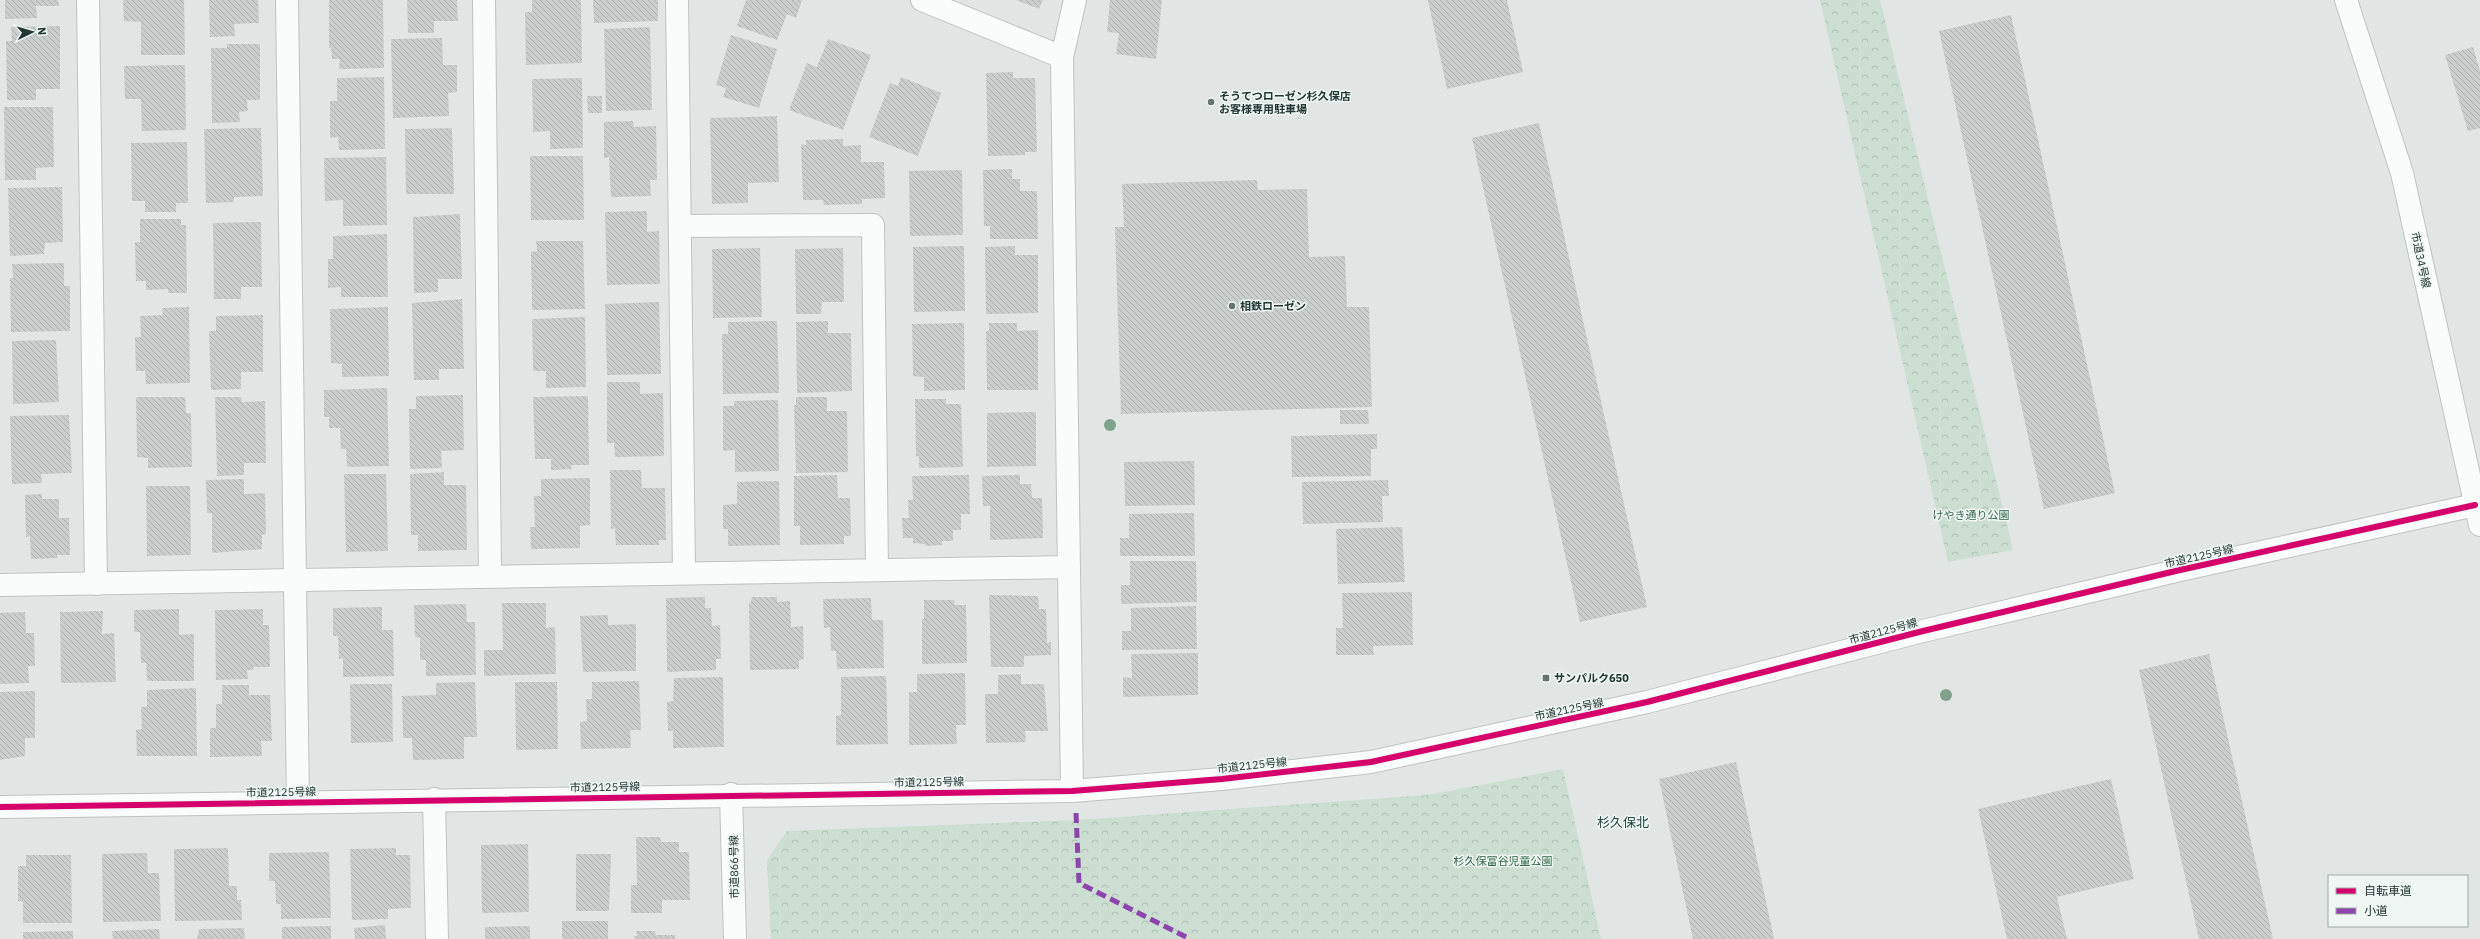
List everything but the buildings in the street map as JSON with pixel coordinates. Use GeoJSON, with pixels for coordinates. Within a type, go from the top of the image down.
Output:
{"type":"FeatureCollection","features":[{"type":"Feature","properties":{"kind":"street"},"geometry":{"type":"LineString","coordinates":[[88,0],[96,584]]}},
{"type":"Feature","properties":{"kind":"street"},"geometry":{"type":"LineString","coordinates":[[287,0],[298,802]]}},
{"type":"Feature","properties":{"kind":"street"},"geometry":{"type":"LineString","coordinates":[[484,0],[490,576]]}},
{"type":"Feature","properties":{"kind":"street"},"geometry":{"type":"LineString","coordinates":[[677,0],[684,573]]}},
{"type":"Feature","properties":{"kind":"street"},"geometry":{"type":"LineString","coordinates":[[922,0],[1062,57]]}},
{"type":"Feature","properties":{"kind":"street"},"geometry":{"type":"LineString","coordinates":[[1072,790],[1062,57],[1074,0]]}},
{"type":"Feature","properties":{"kind":"street","name":"市道34号線"},"geometry":{"type":"LineString","coordinates":[[2346,0],[2402,173],[2478,515]]}},
{"type":"Feature","properties":{"kind":"street"},"geometry":{"type":"LineString","coordinates":[[680,226],[873,225],[877,570]]}},
{"type":"Feature","properties":{"kind":"street","name":"市道2125号線"},"geometry":{"type":"LineString","coordinates":[[0,806],[1072,790],[1222,779],[1370,762],[1648,702],[1931,629],[2180,570],[2478,515]]}},
{"type":"Feature","properties":{"kind":"street"},"geometry":{"type":"LineString","coordinates":[[0,585],[1069,567]]}},
{"type":"Feature","properties":{"kind":"street","name":"市道866号線"},"geometry":{"type":"LineString","coordinates":[[731,794],[735,939]]}},
{"type":"Feature","properties":{"kind":"street"},"geometry":{"type":"LineString","coordinates":[[434,799],[437,939]]}},
{"type":"Feature","properties":{"kind":"green space","name":"けやき通り公園"},"geometry":{"type":"Polygon","coordinates":[[[1820,0],[1880,0],[2013,550],[1948,562],[1820,0]]]}},
{"type":"Feature","properties":{"kind":"green space","name":"杉久保富谷児童公園"},"geometry":{"type":"Polygon","coordinates":[[[1563,769],[1601,939],[771,939],[767,860],[787,831],[1077,820],[1428,795],[1563,769]]]}},
{"type":"Feature","properties":{"kind":"marked path"},"geometry":{"type":"LineString","coordinates":[[1076,813],[1079,883],[1190,939]]}},
{"type":"Feature","properties":{"kind":"cycle path"},"geometry":{"type":"LineString","coordinates":[[0,807],[1072,791],[1222,779],[1371,762],[1647,702],[1923,631],[2180,570],[2475,505]]}},
{"type":"Feature","properties":{"kind":"place","name":"そうてつローゼン杉久保店 お客様専用駐車場"},"geometry":{"type":"Point","coordinates":[1211,102]}},
{"type":"Feature","properties":{"kind":"place","name":"相鉄ローゼン"},"geometry":{"type":"Point","coordinates":[1232,306]}},
{"type":"Feature","properties":{"kind":"place","name":"サンパルク650"},"geometry":{"type":"Point","coordinates":[1546,678]}},
{"type":"Feature","properties":{"kind":"district","name":"杉久保北"},"geometry":{"type":"Point","coordinates":[1623,822]}}]}
